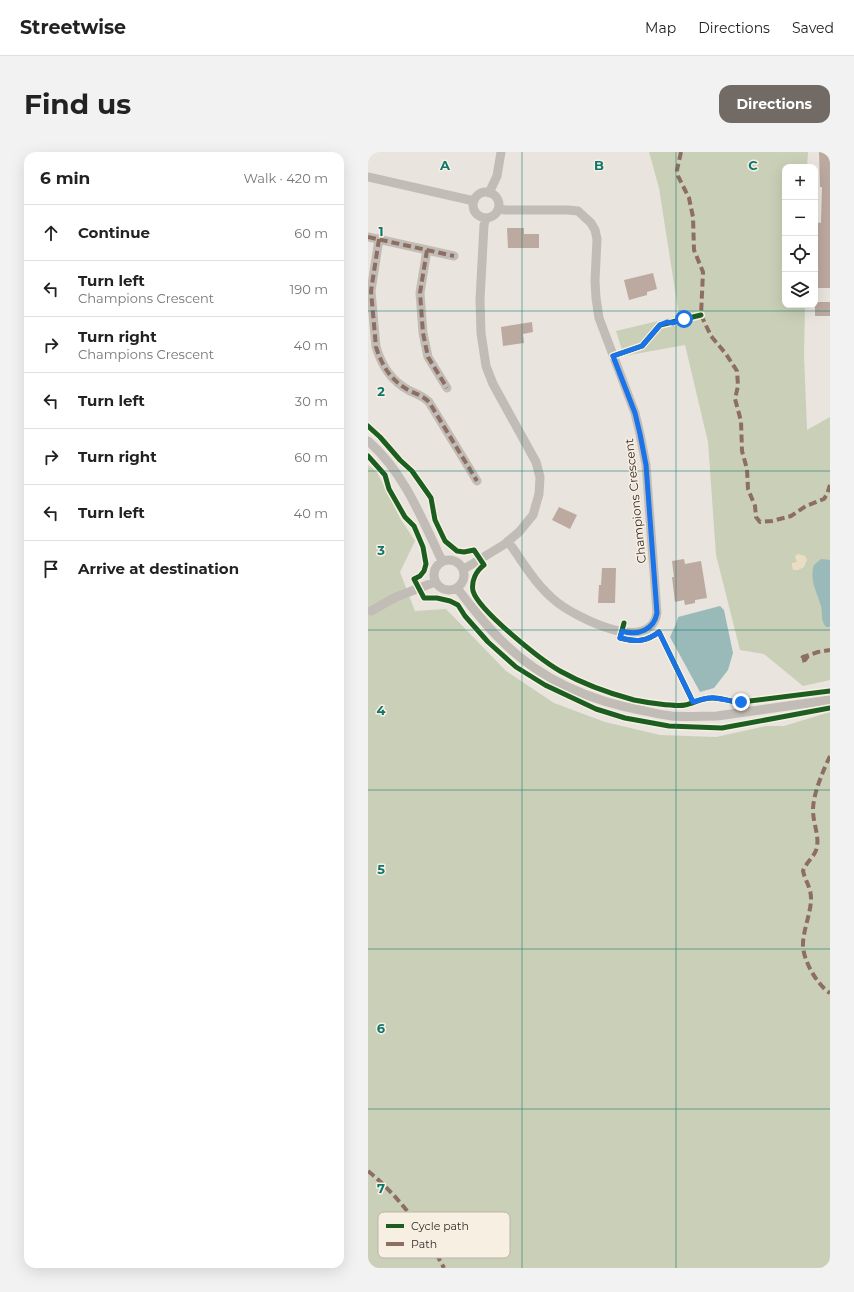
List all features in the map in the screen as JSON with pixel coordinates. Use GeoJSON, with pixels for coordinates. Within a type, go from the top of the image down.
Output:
{"type":"FeatureCollection","features":[{"type":"Feature","properties":{"kind":"street"},"geometry":{"type":"LineString","coordinates":[[489,193],[497,176],[501,152]]}},
{"type":"Feature","properties":{"kind":"street"},"geometry":{"type":"LineString","coordinates":[[368,177],[474,201]]}},
{"type":"Feature","properties":{"kind":"street"},"geometry":{"type":"LineString","coordinates":[[481,193],[489,193],[498,200],[499,209],[494,216],[486,218],[478,216],[474,209],[474,201],[481,193]]}},
{"type":"Feature","properties":{"kind":"street","name":"Champions Crescent"},"geometry":{"type":"LineString","coordinates":[[499,209],[578,211],[591,223],[595,230],[597,239],[596,292],[600,318],[635,413],[646,465],[657,613],[656,620],[648,629],[640,632],[628,633],[593,622],[558,603],[526,569],[508,541]]}},
{"type":"Feature","properties":{"kind":"street"},"geometry":{"type":"LineString","coordinates":[[464,570],[508,541],[519,532],[533,515],[540,477],[536,462],[493,384],[486,366],[481,333],[480,300],[484,225],[486,218]]}},
{"type":"Feature","properties":{"kind":"street"},"geometry":{"type":"LineString","coordinates":[[368,237],[454,256]]}},
{"type":"Feature","properties":{"kind":"street"},"geometry":{"type":"LineString","coordinates":[[379,239],[371,291],[372,347],[383,367],[391,377],[405,388],[421,395],[429,402],[477,481]]}},
{"type":"Feature","properties":{"kind":"street"},"geometry":{"type":"LineString","coordinates":[[427,250],[420,293],[424,333],[428,357],[447,388]]}},
{"type":"Feature","properties":{"kind":"street"},"geometry":{"type":"LineString","coordinates":[[368,441],[388,462],[400,478],[413,500],[442,561]]}},
{"type":"Feature","properties":{"kind":"street"},"geometry":{"type":"LineString","coordinates":[[452,560],[461,565],[464,570],[464,580],[457,588],[448,590],[443,589],[436,582],[434,573],[435,568],[442,561],[452,560]]}},
{"type":"Feature","properties":{"kind":"street"},"geometry":{"type":"LineString","coordinates":[[371,611],[396,598],[436,582]]}},
{"type":"Feature","properties":{"kind":"street"},"geometry":{"type":"LineString","coordinates":[[457,588],[498,638],[528,663],[551,678],[589,697],[620,707],[670,716],[717,716],[830,700]]}},
{"type":"Feature","properties":{"kind":"green space"},"geometry":{"type":"Polygon","coordinates":[[[649,152],[808,152],[807,164],[782,164],[782,308],[805,308],[804,356],[807,430],[830,417],[830,680],[803,686],[764,654],[740,650],[716,555],[708,442],[685,345],[624,356],[616,331],[679,316],[659,188],[649,152]]]}},
{"type":"Feature","properties":{"kind":"green space"},"geometry":{"type":"Polygon","coordinates":[[[368,465],[377,472],[400,518],[415,541],[400,572],[415,611],[446,609],[506,671],[554,703],[605,722],[660,735],[716,737],[766,726],[784,726],[830,712],[830,1268],[368,1268],[368,465]]]}},
{"type":"Feature","properties":{"kind":"sand"},"geometry":{"type":"Polygon","coordinates":[[[797,554],[805,556],[807,560],[804,567],[798,570],[793,570],[792,563],[797,562],[795,557],[797,554]]]}},
{"type":"Feature","properties":{"kind":"water"},"geometry":{"type":"Polygon","coordinates":[[[821,559],[830,560],[830,627],[826,627],[823,622],[821,606],[812,576],[814,565],[821,559]]]}},
{"type":"Feature","properties":{"kind":"water"},"geometry":{"type":"Polygon","coordinates":[[[720,606],[724,610],[733,653],[728,670],[714,688],[700,692],[670,637],[678,617],[720,606]]]}},
{"type":"Feature","properties":{"kind":"building"},"geometry":{"type":"Polygon","coordinates":[[[819,152],[830,152],[830,288],[818,288],[818,222],[821,223],[822,187],[820,187],[819,152]]]}},
{"type":"Feature","properties":{"kind":"building"},"geometry":{"type":"Polygon","coordinates":[[[507,228],[524,228],[524,234],[539,234],[539,248],[508,248],[507,228]]]}},
{"type":"Feature","properties":{"kind":"building"},"geometry":{"type":"Polygon","coordinates":[[[653,273],[657,289],[647,292],[647,295],[629,300],[624,280],[653,273]]]}},
{"type":"Feature","properties":{"kind":"building"},"geometry":{"type":"Polygon","coordinates":[[[818,302],[830,302],[830,316],[815,316],[815,308],[818,308],[818,302]]]}},
{"type":"Feature","properties":{"kind":"building"},"geometry":{"type":"Polygon","coordinates":[[[532,322],[533,332],[523,334],[524,343],[503,346],[501,327],[532,322]]]}},
{"type":"Feature","properties":{"kind":"building"},"geometry":{"type":"Polygon","coordinates":[[[559,507],[577,515],[570,529],[552,520],[559,507]]]}},
{"type":"Feature","properties":{"kind":"building"},"geometry":{"type":"Polygon","coordinates":[[[684,559],[685,564],[701,561],[707,598],[695,600],[695,603],[685,605],[684,600],[675,602],[672,577],[674,577],[672,561],[684,559]]]}},
{"type":"Feature","properties":{"kind":"building"},"geometry":{"type":"Polygon","coordinates":[[[602,568],[616,568],[615,603],[598,603],[602,568]]]}},
{"type":"Feature","properties":{"kind":"marked path"},"geometry":{"type":"LineString","coordinates":[[681,152],[677,170],[678,176],[689,198],[693,217],[694,250],[703,272],[701,315],[711,336],[726,354],[737,371],[738,386],[735,399],[741,421],[742,451],[747,469],[748,489],[755,506],[756,517],[760,522],[772,521],[791,516],[806,506],[824,499],[830,485]]}},
{"type":"Feature","properties":{"kind":"marked path"},"geometry":{"type":"LineString","coordinates":[[368,237],[454,256]]}},
{"type":"Feature","properties":{"kind":"marked path"},"geometry":{"type":"LineString","coordinates":[[379,239],[371,291],[376,347],[378,354],[384,367],[392,378],[403,387],[429,402],[477,481]]}},
{"type":"Feature","properties":{"kind":"marked path"},"geometry":{"type":"LineString","coordinates":[[427,250],[420,293],[423,333],[428,357],[447,388]]}},
{"type":"Feature","properties":{"kind":"marked path"},"geometry":{"type":"LineString","coordinates":[[808,656],[805,660],[801,661],[803,657],[830,650]]}},
{"type":"Feature","properties":{"kind":"marked path"},"geometry":{"type":"LineString","coordinates":[[830,756],[819,783],[813,804],[817,847],[803,871],[811,898],[803,949],[815,978],[830,993]]}},
{"type":"Feature","properties":{"kind":"marked path"},"geometry":{"type":"LineString","coordinates":[[368,1171],[391,1192],[408,1212]]}},
{"type":"Feature","properties":{"kind":"marked path"},"geometry":{"type":"LineString","coordinates":[[438,1258],[444,1268]]}},
{"type":"Feature","properties":{"kind":"cycle path"},"geometry":{"type":"LineString","coordinates":[[613,356],[642,346],[660,325],[701,315]]}},
{"type":"Feature","properties":{"kind":"cycle path"},"geometry":{"type":"LineString","coordinates":[[368,426],[412,471],[431,498],[435,520],[445,541],[457,551],[464,552],[474,550],[484,565],[476,573],[473,580],[473,591],[478,600],[498,622],[539,657],[560,671],[596,688],[634,700],[667,705],[685,705],[711,698],[741,702],[830,691]]}},
{"type":"Feature","properties":{"kind":"cycle path"},"geometry":{"type":"LineString","coordinates":[[368,456],[385,475],[389,489],[405,517],[414,526],[423,547],[426,564],[424,571],[420,576],[414,579],[424,598],[437,598],[450,601],[458,605],[465,616],[488,642],[516,667],[545,685],[596,709],[625,718],[669,726],[722,728],[830,708]]}},
{"type":"Feature","properties":{"kind":"cycle path"},"geometry":{"type":"LineString","coordinates":[[624,623],[620,638],[641,640],[650,638],[659,632],[693,702]]}},
{"type":"Feature","properties":{"kind":"route"},"geometry":{"type":"LineString","coordinates":[[684,319],[673,323],[667,322],[660,325],[642,346],[613,356],[635,413],[646,465],[657,613],[656,620],[648,629],[640,632],[628,633],[622,631],[620,638],[633,642],[650,638],[659,632],[693,702],[711,698],[741,702]]}}]}
